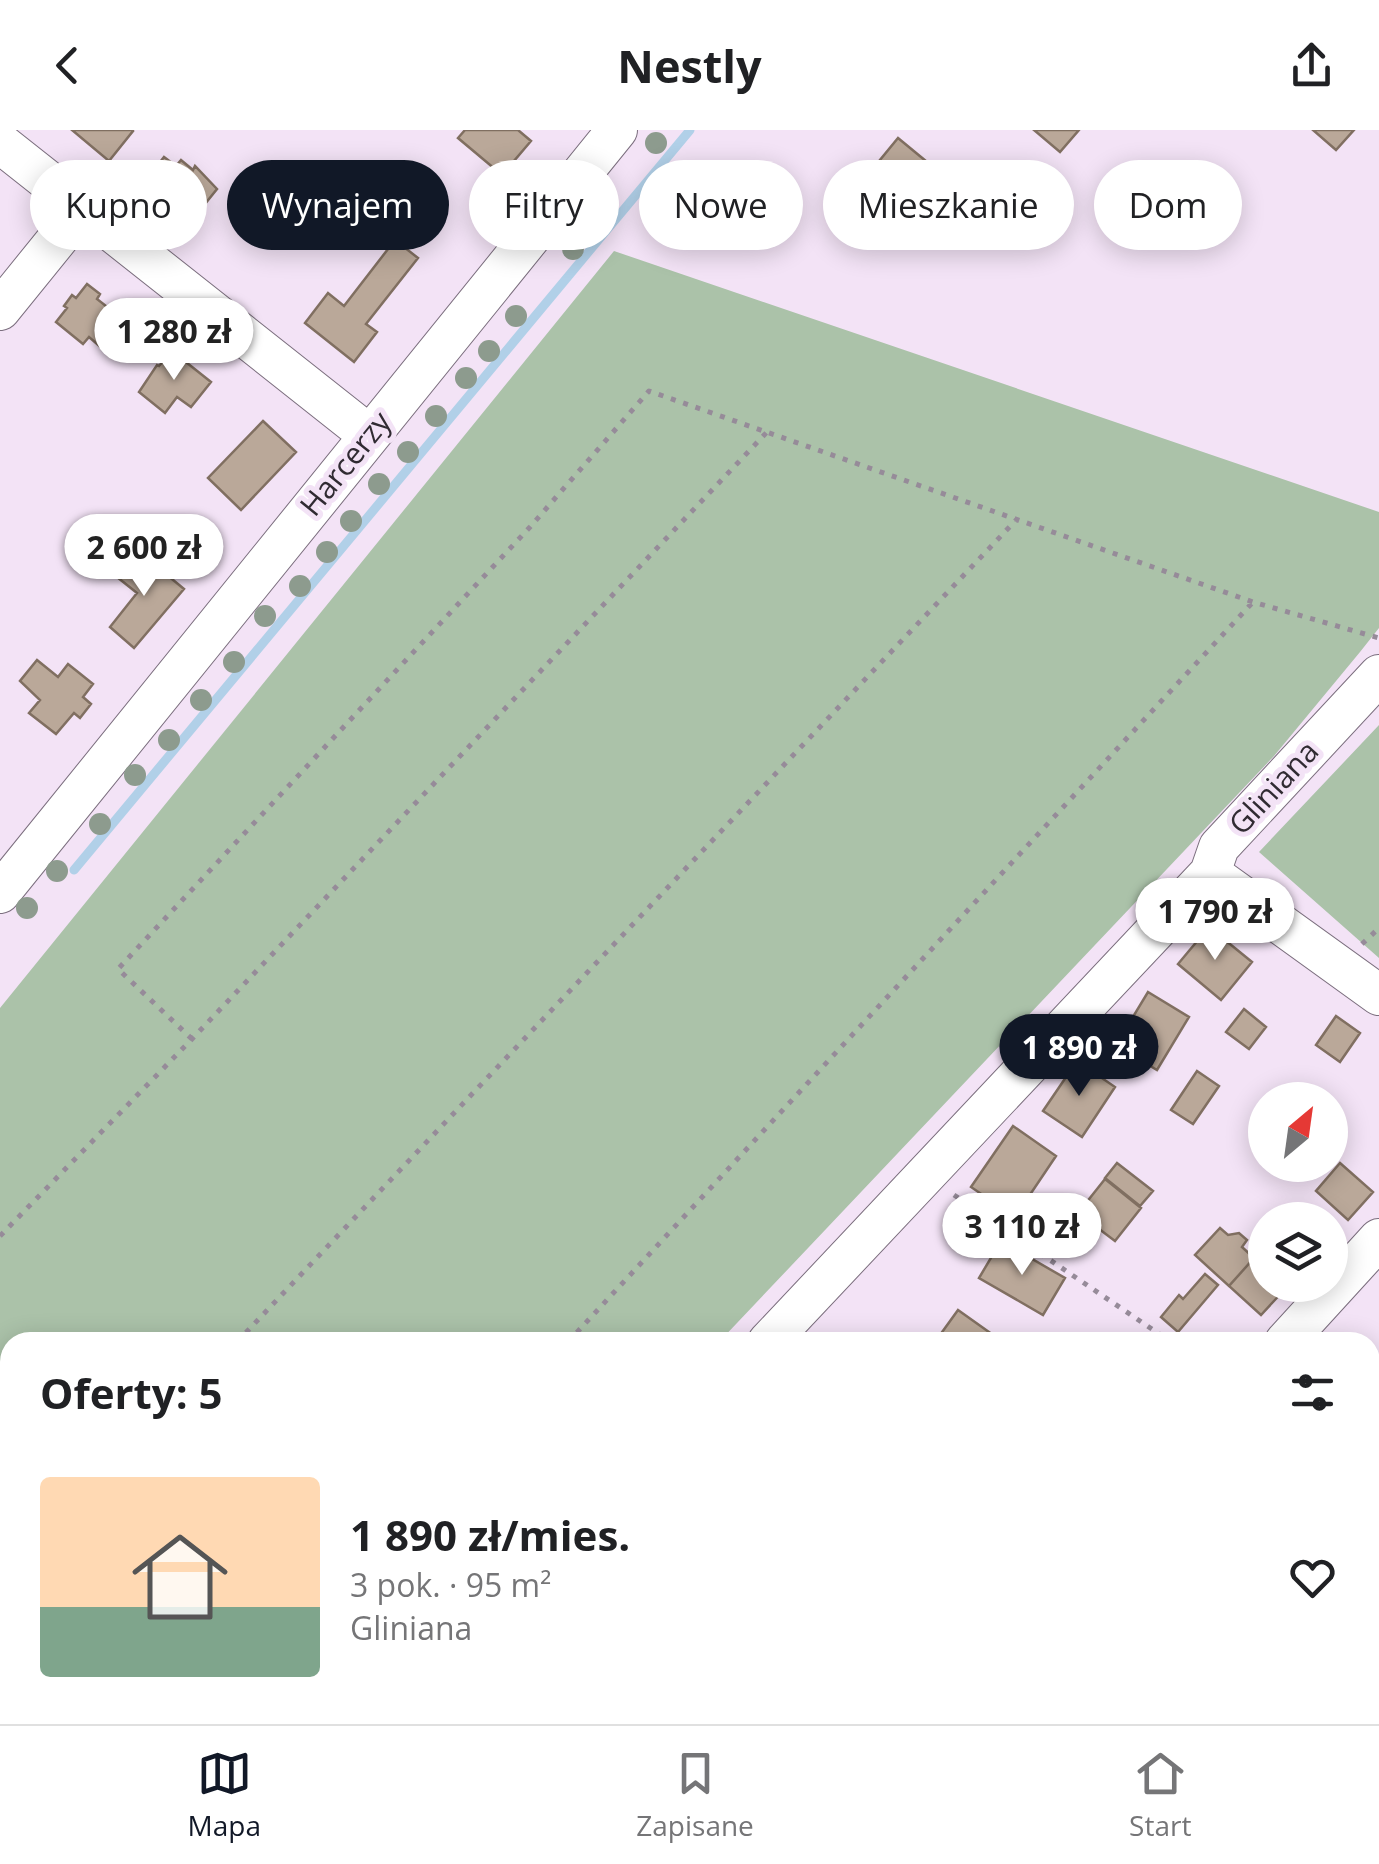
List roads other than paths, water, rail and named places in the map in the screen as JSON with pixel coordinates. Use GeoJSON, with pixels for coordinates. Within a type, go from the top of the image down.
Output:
{"type":"FeatureCollection","features":[{"type":"Feature","properties":{"kind":"street","name":"Harcerzy"},"geometry":{"type":"LineString","coordinates":[[0,893],[617,130]]}},
{"type":"Feature","properties":{"kind":"street"},"geometry":{"type":"LineString","coordinates":[[0,144],[30,168]]}},
{"type":"Feature","properties":{"kind":"street"},"geometry":{"type":"LineString","coordinates":[[0,310],[49,250]]}},
{"type":"Feature","properties":{"kind":"street"},"geometry":{"type":"LineString","coordinates":[[132,250],[369,435]]}},
{"type":"Feature","properties":{"kind":"street","name":"Gliniana"},"geometry":{"type":"LineString","coordinates":[[778,1332],[1210,873],[1218,847],[1379,675]]}},
{"type":"Feature","properties":{"kind":"street"},"geometry":{"type":"LineString","coordinates":[[1210,873],[1379,996]]}},
{"type":"Feature","properties":{"kind":"street"},"geometry":{"type":"LineString","coordinates":[[1294,1332],[1379,1239]]}},
{"type":"Feature","properties":{"kind":"waterway"},"geometry":{"type":"LineString","coordinates":[[74,870],[690,130]]}}]}
